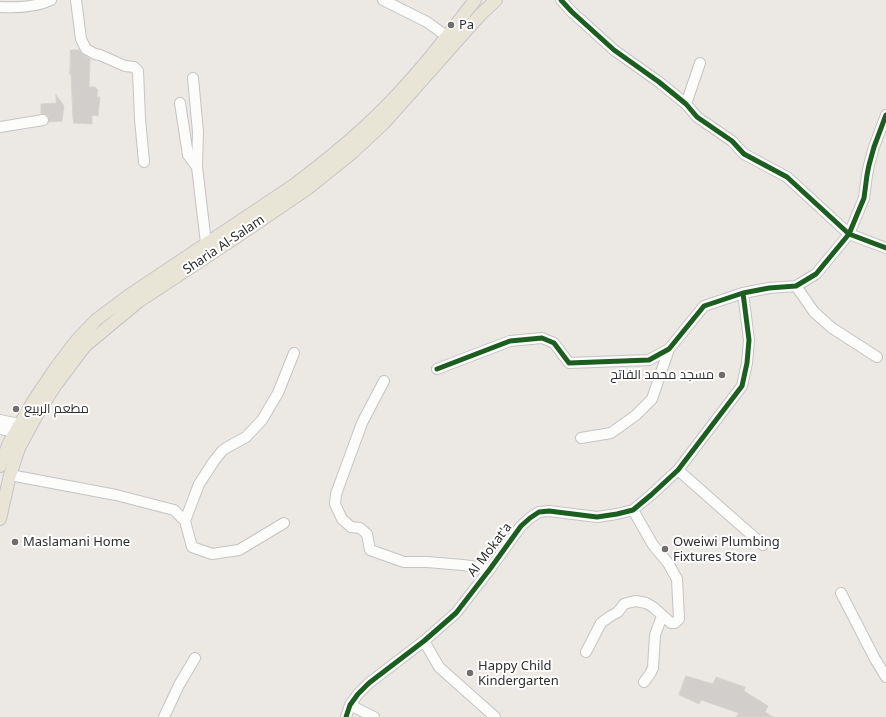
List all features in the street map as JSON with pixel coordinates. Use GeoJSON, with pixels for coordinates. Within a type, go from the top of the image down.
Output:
{"type":"FeatureCollection","features":[{"type":"Feature","properties":{"kind":"main road","name":"Sharia Al-Salam"},"geometry":{"type":"LineString","coordinates":[[0,466],[6,451],[21,429],[38,413],[85,346],[138,302],[242,234],[307,189],[342,161],[384,123],[452,39],[476,0]]}},
{"type":"Feature","properties":{"kind":"main road","name":"Sharia Al-Salam"},"geometry":{"type":"LineString","coordinates":[[0,519],[10,474],[19,448],[21,429],[28,409],[57,366],[77,340],[96,320],[128,296],[320,166],[344,146],[382,110],[422,66],[496,0]]}},
{"type":"Feature","properties":{"kind":"street"},"geometry":{"type":"LineString","coordinates":[[0,7],[16,8],[45,3],[51,0]]}},
{"type":"Feature","properties":{"kind":"street"},"geometry":{"type":"LineString","coordinates":[[76,0],[81,39],[86,49],[126,66],[134,67],[138,71],[144,162]]}},
{"type":"Feature","properties":{"kind":"street"},"geometry":{"type":"LineString","coordinates":[[383,0],[427,22],[452,39]]}},
{"type":"Feature","properties":{"kind":"street"},"geometry":{"type":"LineString","coordinates":[[561,0],[614,50],[659,82],[686,104],[697,117],[732,141],[744,154],[787,177],[849,234],[886,248]]}},
{"type":"Feature","properties":{"kind":"street"},"geometry":{"type":"LineString","coordinates":[[686,104],[700,63]]}},
{"type":"Feature","properties":{"kind":"street"},"geometry":{"type":"LineString","coordinates":[[193,78],[198,132],[197,167],[206,243]]}},
{"type":"Feature","properties":{"kind":"street"},"geometry":{"type":"LineString","coordinates":[[180,103],[188,155],[197,167]]}},
{"type":"Feature","properties":{"kind":"street"},"geometry":{"type":"LineString","coordinates":[[581,438],[611,433],[636,415],[652,399],[669,349],[704,306],[743,293],[769,288],[796,286],[816,274],[849,234],[864,198],[869,165],[886,115]]}},
{"type":"Feature","properties":{"kind":"street"},"geometry":{"type":"LineString","coordinates":[[0,127],[43,120]]}},
{"type":"Feature","properties":{"kind":"street"},"geometry":{"type":"LineString","coordinates":[[796,286],[814,312],[832,328],[877,357]]}},
{"type":"Feature","properties":{"kind":"street","name":"Al Mokat'a"},"geometry":{"type":"LineString","coordinates":[[346,717],[350,705],[369,683],[424,641],[456,613],[521,526],[530,518],[539,512],[549,510],[598,517],[633,510],[678,470],[742,386],[747,363],[749,340],[743,293]]}},
{"type":"Feature","properties":{"kind":"street"},"geometry":{"type":"LineString","coordinates":[[437,369],[510,341],[542,338],[554,343],[569,363],[649,360],[669,349]]}},
{"type":"Feature","properties":{"kind":"street"},"geometry":{"type":"LineString","coordinates":[[185,521],[199,484],[214,461],[222,451],[246,437],[262,420],[278,393],[294,353]]}},
{"type":"Feature","properties":{"kind":"street"},"geometry":{"type":"LineString","coordinates":[[384,381],[362,423],[336,494],[335,504],[342,519],[352,527],[360,528],[367,534],[370,550],[404,562],[427,562],[490,569]]}},
{"type":"Feature","properties":{"kind":"street"},"geometry":{"type":"LineString","coordinates":[[0,420],[21,429]]}},
{"type":"Feature","properties":{"kind":"street"},"geometry":{"type":"LineString","coordinates":[[0,428],[21,429]]}},
{"type":"Feature","properties":{"kind":"street"},"geometry":{"type":"LineString","coordinates":[[678,470],[763,545]]}},
{"type":"Feature","properties":{"kind":"street"},"geometry":{"type":"LineString","coordinates":[[10,474],[116,495],[174,510],[185,521],[192,547],[212,554],[239,550],[284,523]]}},
{"type":"Feature","properties":{"kind":"street"},"geometry":{"type":"LineString","coordinates":[[586,652],[601,623],[616,613],[626,603],[636,601],[646,603],[653,607],[672,624],[678,620],[679,617],[677,579],[668,563],[653,545],[633,510]]}},
{"type":"Feature","properties":{"kind":"street"},"geometry":{"type":"LineString","coordinates":[[841,593],[874,659],[886,677]]}},
{"type":"Feature","properties":{"kind":"street"},"geometry":{"type":"LineString","coordinates":[[644,682],[653,668],[655,635],[662,616]]}},
{"type":"Feature","properties":{"kind":"street"},"geometry":{"type":"LineString","coordinates":[[424,641],[439,666],[495,717]]}},
{"type":"Feature","properties":{"kind":"street"},"geometry":{"type":"LineString","coordinates":[[164,717],[179,684],[195,658]]}},
{"type":"Feature","properties":{"kind":"street"},"geometry":{"type":"LineString","coordinates":[[350,705],[374,717]]}},
{"type":"Feature","properties":{"kind":"building"},"geometry":{"type":"Polygon","coordinates":[[[71,50],[79,50],[90,59],[89,87],[95,87],[98,90],[97,97],[100,97],[98,116],[92,115],[92,124],[74,123],[70,74],[71,50]]]}},
{"type":"Feature","properties":{"kind":"building"},"geometry":{"type":"Polygon","coordinates":[[[56,95],[64,106],[62,121],[49,122],[48,116],[41,114],[41,104],[56,103],[56,95]]]}},
{"type":"Feature","properties":{"kind":"building"},"geometry":{"type":"Polygon","coordinates":[[[686,676],[713,684],[716,677],[745,687],[744,691],[768,706],[765,712],[773,717],[736,717],[739,713],[701,700],[699,704],[679,695],[686,676]]]}},
{"type":"Feature","properties":{"kind":"cycle path"},"geometry":{"type":"LineString","coordinates":[[561,0],[614,50],[659,82],[686,104],[697,117],[732,141],[744,154],[787,177],[849,234],[886,248]]}},
{"type":"Feature","properties":{"kind":"cycle path"},"geometry":{"type":"LineString","coordinates":[[437,369],[510,341],[542,338],[554,343],[569,363],[649,360],[669,349],[704,306],[743,293],[769,288],[796,286],[816,274],[849,234],[864,198],[869,165],[886,115]]}},
{"type":"Feature","properties":{"kind":"cycle path"},"geometry":{"type":"LineString","coordinates":[[346,717],[350,705],[369,683],[424,641],[456,613],[521,526],[530,518],[539,512],[549,511],[597,517],[633,510],[678,470],[742,386],[747,363],[749,340],[743,293]]}},
{"type":"Feature","properties":{"kind":"place","name":"Pa"},"geometry":{"type":"Point","coordinates":[451,25]}},
{"type":"Feature","properties":{"kind":"place","name":"مسجد محمد الفاتح"},"geometry":{"type":"Point","coordinates":[722,375]}},
{"type":"Feature","properties":{"kind":"place","name":"مطعم الربيع"},"geometry":{"type":"Point","coordinates":[16,409]}},
{"type":"Feature","properties":{"kind":"place","name":"Maslamani Home"},"geometry":{"type":"Point","coordinates":[15,542]}},
{"type":"Feature","properties":{"kind":"place","name":"Oweiwi Plumbing Fixtures Store"},"geometry":{"type":"Point","coordinates":[665,549]}},
{"type":"Feature","properties":{"kind":"place","name":"Happy Child Kindergarten"},"geometry":{"type":"Point","coordinates":[470,673]}}]}
